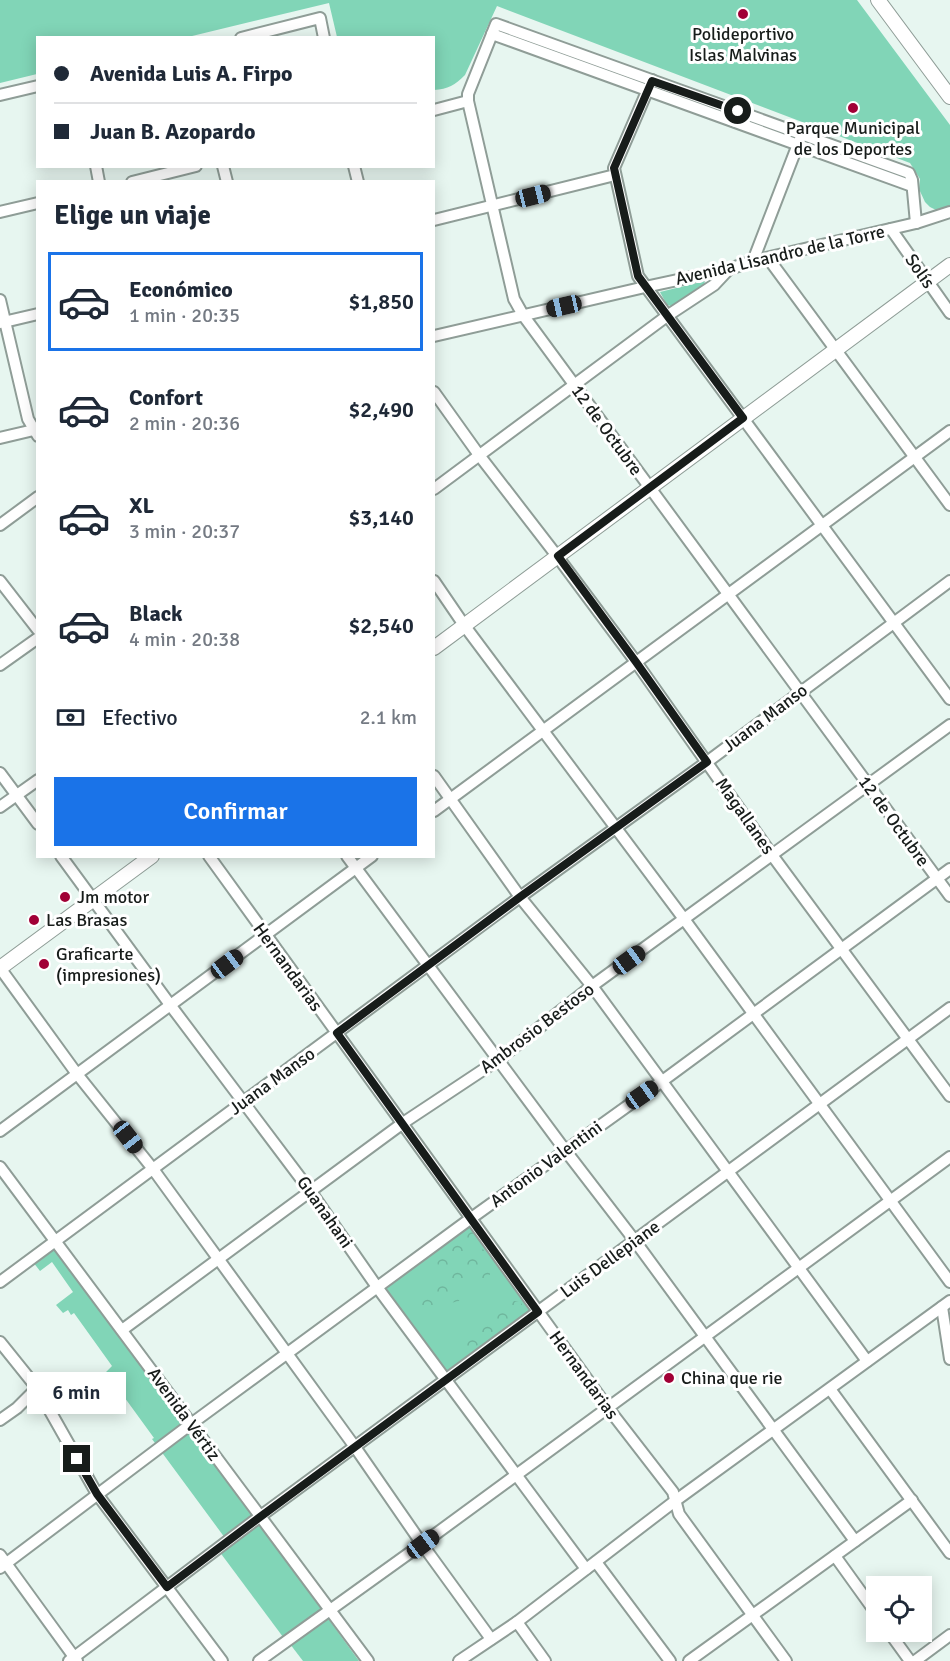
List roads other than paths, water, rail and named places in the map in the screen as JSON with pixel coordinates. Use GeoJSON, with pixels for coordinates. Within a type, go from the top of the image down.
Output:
{"type":"FeatureCollection","features":[{"type":"Feature","properties":{"kind":"main road"},"geometry":{"type":"LineString","coordinates":[[878,0],[950,97]]}},
{"type":"Feature","properties":{"kind":"main road"},"geometry":{"type":"LineString","coordinates":[[435,647],[950,265]]}},
{"type":"Feature","properties":{"kind":"main road"},"geometry":{"type":"LineString","coordinates":[[0,968],[149,858]]}},
{"type":"Feature","properties":{"kind":"street"},"geometry":{"type":"LineString","coordinates":[[250,36],[320,18],[324,36]]}},
{"type":"Feature","properties":{"kind":"street","name":"12 de Octubre"},"geometry":{"type":"LineString","coordinates":[[650,85],[492,34],[468,94],[468,101],[514,299],[523,315],[649,488],[950,896]]}},
{"type":"Feature","properties":{"kind":"street"},"geometry":{"type":"LineString","coordinates":[[753,261],[800,139],[650,85],[614,168],[638,276],[950,699]]}},
{"type":"Feature","properties":{"kind":"street"},"geometry":{"type":"LineString","coordinates":[[0,95],[36,86]]}},
{"type":"Feature","properties":{"kind":"street"},"geometry":{"type":"LineString","coordinates":[[435,110],[468,101]]}},
{"type":"Feature","properties":{"kind":"street","name":"Solís"},"geometry":{"type":"LineString","coordinates":[[800,139],[912,186],[916,223]]}},
{"type":"Feature","properties":{"kind":"street"},"geometry":{"type":"LineString","coordinates":[[140,180],[188,168]]}},
{"type":"Feature","properties":{"kind":"street"},"geometry":{"type":"LineString","coordinates":[[435,220],[615,175]]}},
{"type":"Feature","properties":{"kind":"street"},"geometry":{"type":"LineString","coordinates":[[0,212],[36,203]]}},
{"type":"Feature","properties":{"kind":"street","name":"Avenida Lisandro de la Torre"},"geometry":{"type":"LineString","coordinates":[[435,336],[645,286],[729,269],[753,261],[916,223],[950,212]]}},
{"type":"Feature","properties":{"kind":"street","name":"Solís"},"geometry":{"type":"LineString","coordinates":[[891,229],[950,313]]}},
{"type":"Feature","properties":{"kind":"street"},"geometry":{"type":"LineString","coordinates":[[768,258],[950,505]]}},
{"type":"Feature","properties":{"kind":"street"},"geometry":{"type":"LineString","coordinates":[[435,488],[667,316],[714,285],[729,269]]}},
{"type":"Feature","properties":{"kind":"street"},"geometry":{"type":"LineString","coordinates":[[0,300],[3,323],[28,419],[36,432],[0,438]]}},
{"type":"Feature","properties":{"kind":"street"},"geometry":{"type":"LineString","coordinates":[[3,323],[36,315]]}},
{"type":"Feature","properties":{"kind":"street"},"geometry":{"type":"LineString","coordinates":[[435,344],[451,332]]}},
{"type":"Feature","properties":{"kind":"street","name":"Magallanes"},"geometry":{"type":"LineString","coordinates":[[435,393],[636,662],[772,855],[950,1096]]}},
{"type":"Feature","properties":{"kind":"street"},"geometry":{"type":"LineString","coordinates":[[435,811],[950,431]]}},
{"type":"Feature","properties":{"kind":"street"},"geometry":{"type":"LineString","coordinates":[[0,525],[36,498]]}},
{"type":"Feature","properties":{"kind":"street"},"geometry":{"type":"LineString","coordinates":[[0,581],[36,627]]}},
{"type":"Feature","properties":{"kind":"street","name":"Juana Manso"},"geometry":{"type":"LineString","coordinates":[[0,1282],[950,581]]}},
{"type":"Feature","properties":{"kind":"street"},"geometry":{"type":"LineString","coordinates":[[435,582],[464,625],[684,919],[950,1282]]}},
{"type":"Feature","properties":{"kind":"street"},"geometry":{"type":"LineString","coordinates":[[0,665],[36,639]]}},
{"type":"Feature","properties":{"kind":"street","name":"Ambrosio Bestoso"},"geometry":{"type":"LineString","coordinates":[[122,1330],[403,1123],[498,1060],[592,986],[950,725]]}},
{"type":"Feature","properties":{"kind":"street"},"geometry":{"type":"LineString","coordinates":[[0,773],[36,821]]}},
{"type":"Feature","properties":{"kind":"street"},"geometry":{"type":"LineString","coordinates":[[435,778],[520,897],[592,986],[867,1361]]}},
{"type":"Feature","properties":{"kind":"street"},"geometry":{"type":"LineString","coordinates":[[0,807],[36,781]]}},
{"type":"Feature","properties":{"kind":"street","name":"Guanahani"},"geometry":{"type":"LineString","coordinates":[[62,858],[311,1192],[377,1287],[516,1475],[669,1661]]}},
{"type":"Feature","properties":{"kind":"street","name":"Hernandarias"},"geometry":{"type":"LineString","coordinates":[[210,858],[470,1219],[608,1408],[673,1492],[679,1514],[786,1661]]}},
{"type":"Feature","properties":{"kind":"street"},"geometry":{"type":"LineString","coordinates":[[348,858],[634,1240],[855,1541]]}},
{"type":"Feature","properties":{"kind":"street"},"geometry":{"type":"LineString","coordinates":[[0,1131],[370,858]]}},
{"type":"Feature","properties":{"kind":"street","name":"Antonio Valentini"},"geometry":{"type":"LineString","coordinates":[[2,1562],[950,869]]}},
{"type":"Feature","properties":{"kind":"street"},"geometry":{"type":"LineString","coordinates":[[0,968],[77,1074],[153,1169],[491,1639]]}},
{"type":"Feature","properties":{"kind":"street","name":"Luis Dellepiane"},"geometry":{"type":"LineString","coordinates":[[74,1660],[260,1517],[950,1008]]}},
{"type":"Feature","properties":{"kind":"street"},"geometry":{"type":"LineString","coordinates":[[259,1661],[423,1544],[950,1157]]}},
{"type":"Feature","properties":{"kind":"street","name":"Avenida Vértiz"},"geometry":{"type":"LineString","coordinates":[[0,1167],[368,1661]]}},
{"type":"Feature","properties":{"kind":"street"},"geometry":{"type":"LineString","coordinates":[[459,1661],[517,1622],[675,1502],[946,1304]]}},
{"type":"Feature","properties":{"kind":"street"},"geometry":{"type":"LineString","coordinates":[[946,1304],[950,1318]]}},
{"type":"Feature","properties":{"kind":"street"},"geometry":{"type":"LineString","coordinates":[[946,1304],[950,1359]]}},
{"type":"Feature","properties":{"kind":"street"},"geometry":{"type":"LineString","coordinates":[[0,1342],[37,1388],[97,1494],[222,1661]]}},
{"type":"Feature","properties":{"kind":"street"},"geometry":{"type":"LineString","coordinates":[[0,1420],[37,1388]]}},
{"type":"Feature","properties":{"kind":"street"},"geometry":{"type":"LineString","coordinates":[[830,1389],[950,1553]]}},
{"type":"Feature","properties":{"kind":"street"},"geometry":{"type":"LineString","coordinates":[[689,1661],[912,1500]]}},
{"type":"Feature","properties":{"kind":"street"},"geometry":{"type":"LineString","coordinates":[[835,1556],[866,1599]]}},
{"type":"Feature","properties":{"kind":"street"},"geometry":{"type":"LineString","coordinates":[[2,1562],[74,1660]]}},
{"type":"Feature","properties":{"kind":"street"},"geometry":{"type":"LineString","coordinates":[[517,1622],[545,1661]]}},
{"type":"Feature","properties":{"kind":"street"},"geometry":{"type":"LineString","coordinates":[[915,1661],[950,1635]]}},
{"type":"Feature","properties":{"kind":"street"},"geometry":{"type":"LineString","coordinates":[[897,1642],[910,1661]]}},
{"type":"Feature","properties":{"kind":"place","name":"Polideportivo Islas Malvinas"},"geometry":{"type":"Point","coordinates":[743,14]}},
{"type":"Feature","properties":{"kind":"place","name":"Parque Municipal de los Deportes"},"geometry":{"type":"Point","coordinates":[853,108]}},
{"type":"Feature","properties":{"kind":"place","name":"Jm motor"},"geometry":{"type":"Point","coordinates":[65,897]}},
{"type":"Feature","properties":{"kind":"place","name":"Las Brasas"},"geometry":{"type":"Point","coordinates":[34,920]}},
{"type":"Feature","properties":{"kind":"place","name":"Graficarte (impresiones)"},"geometry":{"type":"Point","coordinates":[44,964]}},
{"type":"Feature","properties":{"kind":"place","name":"China que rie"},"geometry":{"type":"Point","coordinates":[669,1378]}}]}
